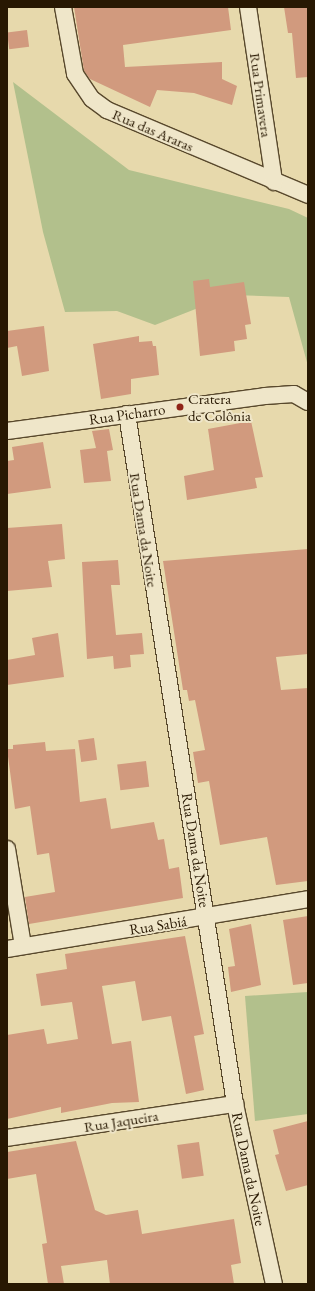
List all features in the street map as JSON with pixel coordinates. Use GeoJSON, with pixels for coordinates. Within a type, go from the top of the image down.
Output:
{"type":"FeatureCollection","features":[{"type":"Feature","properties":{"kind":"street","name":"Rua das Araras"},"geometry":{"type":"LineString","coordinates":[[63,7],[75,74],[92,99],[106,110],[274,182],[308,195]]}},
{"type":"Feature","properties":{"kind":"street","name":"Rua Primavera"},"geometry":{"type":"LineString","coordinates":[[248,7],[274,182]]}},
{"type":"Feature","properties":{"kind":"street","name":"Rua Picharro"},"geometry":{"type":"LineString","coordinates":[[7,431],[127,414],[294,394],[308,402]]}},
{"type":"Feature","properties":{"kind":"street","name":"Rua Dama da Noite"},"geometry":{"type":"LineString","coordinates":[[127,414],[207,917],[235,1104],[274,1284]]}},
{"type":"Feature","properties":{"kind":"street"},"geometry":{"type":"LineString","coordinates":[[7,849],[15,948]]}},
{"type":"Feature","properties":{"kind":"street","name":"Rua Sabiá"},"geometry":{"type":"LineString","coordinates":[[15,948],[308,899]]}},
{"type":"Feature","properties":{"kind":"street","name":"Rua Jaqueira"},"geometry":{"type":"LineString","coordinates":[[7,1138],[235,1104]]}},
{"type":"Feature","properties":{"kind":"green space"},"geometry":{"type":"Polygon","coordinates":[[[13,82],[129,170],[289,209],[308,218],[308,366],[289,297],[231,295],[155,325],[117,311],[65,312],[43,232],[13,82]]]}},
{"type":"Feature","properties":{"kind":"green space"},"geometry":{"type":"Polygon","coordinates":[[[308,992],[308,1114],[255,1121],[245,996],[308,992]]]}},
{"type":"Feature","properties":{"kind":"building"},"geometry":{"type":"Polygon","coordinates":[[[74,7],[228,7],[231,30],[123,45],[125,67],[222,62],[222,79],[237,86],[232,105],[194,93],[157,90],[150,107],[90,79],[84,71],[74,7]]]}},
{"type":"Feature","properties":{"kind":"building"},"geometry":{"type":"Polygon","coordinates":[[[284,7],[308,7],[308,77],[296,78],[292,33],[288,33],[284,7]]]}},
{"type":"Feature","properties":{"kind":"building"},"geometry":{"type":"Polygon","coordinates":[[[27,30],[29,47],[9,49],[7,32],[27,30]]]}},
{"type":"Feature","properties":{"kind":"building"},"geometry":{"type":"Polygon","coordinates":[[[209,279],[210,287],[244,282],[251,324],[245,325],[247,339],[234,341],[235,351],[200,356],[193,281],[209,279]]]}},
{"type":"Feature","properties":{"kind":"building"},"geometry":{"type":"Polygon","coordinates":[[[44,326],[49,371],[22,376],[17,346],[7,348],[7,331],[44,326]]]}},
{"type":"Feature","properties":{"kind":"building"},"geometry":{"type":"Polygon","coordinates":[[[139,336],[139,342],[152,341],[153,346],[156,346],[159,375],[131,379],[131,394],[101,399],[93,344],[139,336]]]}},
{"type":"Feature","properties":{"kind":"building"},"geometry":{"type":"Polygon","coordinates":[[[251,421],[263,477],[255,478],[257,488],[187,500],[184,476],[214,470],[208,429],[251,421]]]}},
{"type":"Feature","properties":{"kind":"building"},"geometry":{"type":"Polygon","coordinates":[[[109,429],[113,450],[107,451],[111,481],[84,483],[80,450],[96,448],[92,431],[109,429]]]}},
{"type":"Feature","properties":{"kind":"building"},"geometry":{"type":"Polygon","coordinates":[[[43,442],[51,488],[7,494],[7,461],[14,460],[12,447],[43,442]]]}},
{"type":"Feature","properties":{"kind":"building"},"geometry":{"type":"Polygon","coordinates":[[[62,524],[65,559],[48,561],[52,587],[7,591],[7,528],[62,524]]]}},
{"type":"Feature","properties":{"kind":"building"},"geometry":{"type":"Polygon","coordinates":[[[308,549],[308,654],[276,657],[281,690],[308,688],[308,881],[276,885],[267,837],[220,845],[209,781],[198,783],[193,752],[205,750],[195,700],[189,701],[187,690],[183,690],[163,561],[308,549]]]}},
{"type":"Feature","properties":{"kind":"building"},"geometry":{"type":"Polygon","coordinates":[[[118,560],[120,585],[111,585],[116,635],[142,633],[144,654],[130,655],[131,667],[114,669],[113,656],[87,659],[82,562],[118,560]]]}},
{"type":"Feature","properties":{"kind":"building"},"geometry":{"type":"Polygon","coordinates":[[[58,633],[64,677],[7,685],[7,660],[35,655],[32,638],[58,633]]]}},
{"type":"Feature","properties":{"kind":"building"},"geometry":{"type":"Polygon","coordinates":[[[94,738],[97,760],[81,762],[78,740],[94,738]]]}},
{"type":"Feature","properties":{"kind":"building"},"geometry":{"type":"Polygon","coordinates":[[[45,742],[46,751],[75,749],[80,802],[106,798],[111,829],[154,822],[158,840],[164,839],[169,869],[179,867],[183,898],[29,924],[25,897],[55,892],[49,853],[37,855],[30,806],[15,809],[7,749],[13,749],[13,745],[45,742]]]}},
{"type":"Feature","properties":{"kind":"building"},"geometry":{"type":"Polygon","coordinates":[[[146,761],[149,787],[120,790],[117,765],[146,761]]]}},
{"type":"Feature","properties":{"kind":"building"},"geometry":{"type":"Polygon","coordinates":[[[308,916],[308,983],[293,985],[283,920],[308,916]]]}},
{"type":"Feature","properties":{"kind":"building"},"geometry":{"type":"Polygon","coordinates":[[[251,924],[261,985],[231,992],[228,967],[235,966],[229,929],[251,924]]]}},
{"type":"Feature","properties":{"kind":"building"},"geometry":{"type":"Polygon","coordinates":[[[185,936],[204,1034],[194,1036],[204,1090],[186,1094],[171,1016],[142,1021],[135,981],[102,986],[112,1044],[131,1041],[139,1102],[112,1103],[61,1113],[61,1107],[7,1119],[7,1035],[44,1029],[47,1044],[78,1039],[72,1002],[41,1006],[36,974],[67,969],[65,954],[185,936]]]}},
{"type":"Feature","properties":{"kind":"building"},"geometry":{"type":"Polygon","coordinates":[[[308,1121],[308,1185],[286,1191],[275,1155],[279,1154],[273,1130],[308,1121]]]}},
{"type":"Feature","properties":{"kind":"building"},"geometry":{"type":"Polygon","coordinates":[[[76,1141],[95,1210],[106,1215],[138,1210],[142,1234],[234,1219],[241,1263],[231,1265],[234,1284],[110,1284],[107,1260],[61,1266],[64,1284],[48,1284],[42,1244],[47,1243],[36,1174],[7,1179],[7,1152],[76,1141]]]}},
{"type":"Feature","properties":{"kind":"building"},"geometry":{"type":"Polygon","coordinates":[[[199,1142],[204,1176],[182,1179],[177,1145],[199,1142]]]}},
{"type":"Feature","properties":{"kind":"place","name":"Cratera de Colônia"},"geometry":{"type":"Point","coordinates":[180,407]}}]}
